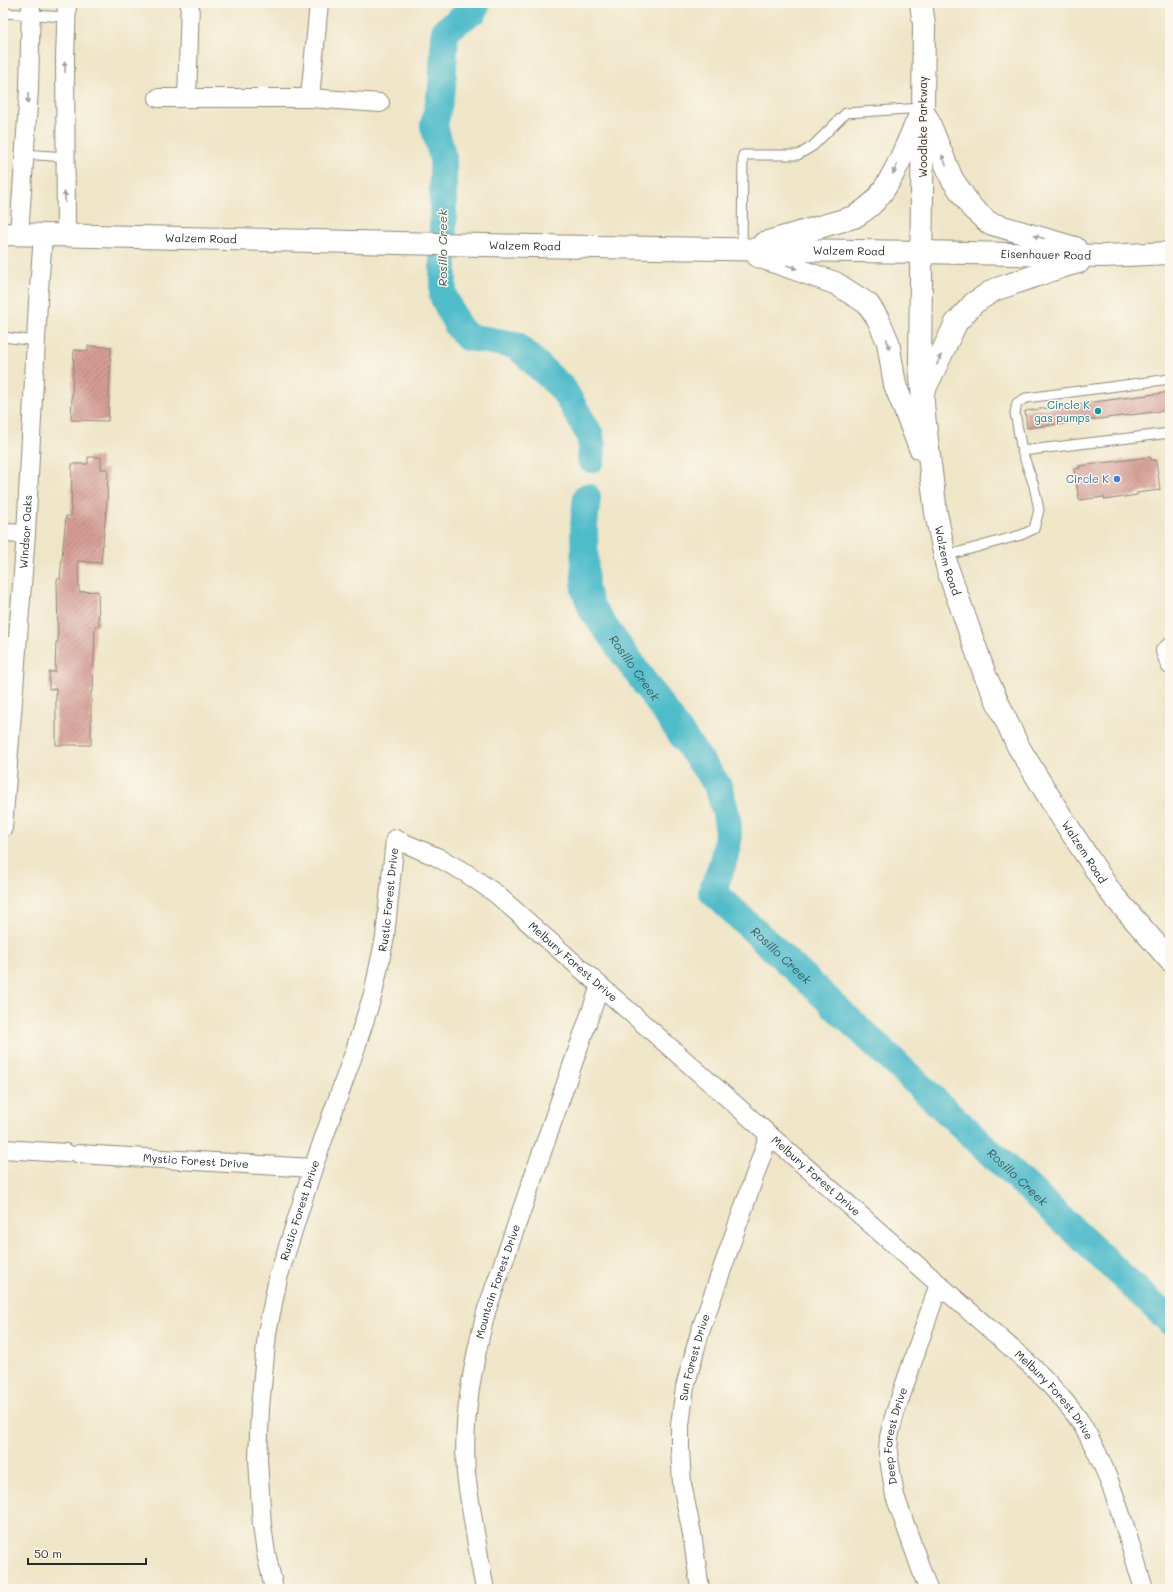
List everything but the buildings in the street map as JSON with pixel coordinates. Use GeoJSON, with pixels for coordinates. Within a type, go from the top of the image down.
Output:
{"type":"FeatureCollection","features":[{"type":"Feature","properties":{"kind":"main road","name":"Woodlake Parkway"},"geometry":{"type":"LineString","coordinates":[[921,3],[924,25],[922,252]]}},
{"type":"Feature","properties":{"kind":"main road"},"geometry":{"type":"LineString","coordinates":[[742,250],[854,217],[866,209],[885,188],[923,108]]}},
{"type":"Feature","properties":{"kind":"main road"},"geometry":{"type":"LineString","coordinates":[[923,108],[952,179],[972,208],[989,223],[1103,256]]}},
{"type":"Feature","properties":{"kind":"main road","name":"Walzem Road"},"geometry":{"type":"LineString","coordinates":[[11,234],[43,236],[531,246],[922,252],[920,327],[922,396],[936,513],[949,574],[985,675],[1018,746],[1057,810],[1111,893],[1170,960]]}},
{"type":"Feature","properties":{"kind":"main road"},"geometry":{"type":"LineString","coordinates":[[742,250],[835,283],[868,304],[878,318],[888,342],[894,385],[931,476]]}},
{"type":"Feature","properties":{"kind":"main road","name":"Eisenhauer Road"},"geometry":{"type":"LineString","coordinates":[[922,252],[1103,256],[1170,253]]}},
{"type":"Feature","properties":{"kind":"main road"},"geometry":{"type":"LineString","coordinates":[[922,396],[956,323],[974,302],[994,290],[1061,267],[1103,256]]}},
{"type":"Feature","properties":{"kind":"street"},"geometry":{"type":"LineString","coordinates":[[187,98],[190,3]]}},
{"type":"Feature","properties":{"kind":"street"},"geometry":{"type":"LineString","coordinates":[[310,98],[319,3]]}},
{"type":"Feature","properties":{"kind":"street"},"geometry":{"type":"LineString","coordinates":[[11,234],[24,154],[29,89],[31,9]]}},
{"type":"Feature","properties":{"kind":"street"},"geometry":{"type":"LineString","coordinates":[[66,10],[66,236]]}},
{"type":"Feature","properties":{"kind":"street"},"geometry":{"type":"LineString","coordinates":[[158,98],[310,98],[380,103]]}},
{"type":"Feature","properties":{"kind":"street","name":"Windsor Oaks"},"geometry":{"type":"LineString","coordinates":[[3,828],[26,534],[43,236]]}},
{"type":"Feature","properties":{"kind":"street"},"geometry":{"type":"LineString","coordinates":[[3,533],[26,534]]}},
{"type":"Feature","properties":{"kind":"street","name":"Melbury Forest Drive"},"geometry":{"type":"LineString","coordinates":[[395,839],[437,857],[466,873],[495,893],[1035,1369],[1059,1394],[1080,1422],[1102,1464],[1144,1589]]}},
{"type":"Feature","properties":{"kind":"street","name":"Rustic Forest Drive"},"geometry":{"type":"LineString","coordinates":[[274,1589],[266,1554],[262,1526],[258,1458],[260,1408],[268,1333],[278,1278],[313,1168],[373,994],[385,937],[395,839]]}},
{"type":"Feature","properties":{"kind":"street","name":"Mountain Forest Drive"},"geometry":{"type":"LineString","coordinates":[[485,1589],[466,1471],[466,1424],[469,1396],[478,1346],[486,1312],[600,986]]}},
{"type":"Feature","properties":{"kind":"street","name":"Sun Forest Drive"},"geometry":{"type":"LineString","coordinates":[[700,1589],[692,1534],[682,1484],[680,1425],[685,1387],[700,1332],[769,1135]]}},
{"type":"Feature","properties":{"kind":"street","name":"Mystic Forest Drive"},"geometry":{"type":"LineString","coordinates":[[3,1149],[313,1168]]}},
{"type":"Feature","properties":{"kind":"street","name":"Deep Forest Drive"},"geometry":{"type":"LineString","coordinates":[[928,1589],[894,1496],[888,1454],[889,1437],[895,1413],[939,1284]]}},
{"type":"Feature","properties":{"kind":"lane"},"geometry":{"type":"LineString","coordinates":[[3,13],[31,9],[66,10]]}},
{"type":"Feature","properties":{"kind":"lane"},"geometry":{"type":"LineString","coordinates":[[742,250],[743,155],[798,155],[813,146],[846,112],[923,108]]}},
{"type":"Feature","properties":{"kind":"lane"},"geometry":{"type":"LineString","coordinates":[[24,154],[65,157]]}},
{"type":"Feature","properties":{"kind":"lane"},"geometry":{"type":"LineString","coordinates":[[3,337],[36,341]]}},
{"type":"Feature","properties":{"kind":"lane"},"geometry":{"type":"LineString","coordinates":[[945,556],[1021,536],[1034,529],[1039,510],[1034,486],[1022,451],[1015,413],[1018,403],[1026,398],[1170,379]]}},
{"type":"Feature","properties":{"kind":"lane"},"geometry":{"type":"LineString","coordinates":[[1022,451],[1170,433]]}},
{"type":"Feature","properties":{"kind":"waterway","name":"Rosillo Creek"},"geometry":{"type":"LineString","coordinates":[[477,3],[474,11],[445,31],[442,88],[434,126],[443,158],[443,296],[457,325],[467,337],[516,345],[563,389],[590,435],[592,447],[591,459]]}},
{"type":"Feature","properties":{"kind":"waterway","name":"Rosillo Creek"},"geometry":{"type":"LineString","coordinates":[[587,497],[584,525],[585,590],[592,609],[718,786],[727,819],[728,837],[722,865],[712,891],[1170,1321]]}},
{"type":"Feature","properties":{"kind":"place","name":"Circle K gas pumps"},"geometry":{"type":"Point","coordinates":[1098,411]}},
{"type":"Feature","properties":{"kind":"place","name":"Circle K"},"geometry":{"type":"Point","coordinates":[1117,479]}}]}
